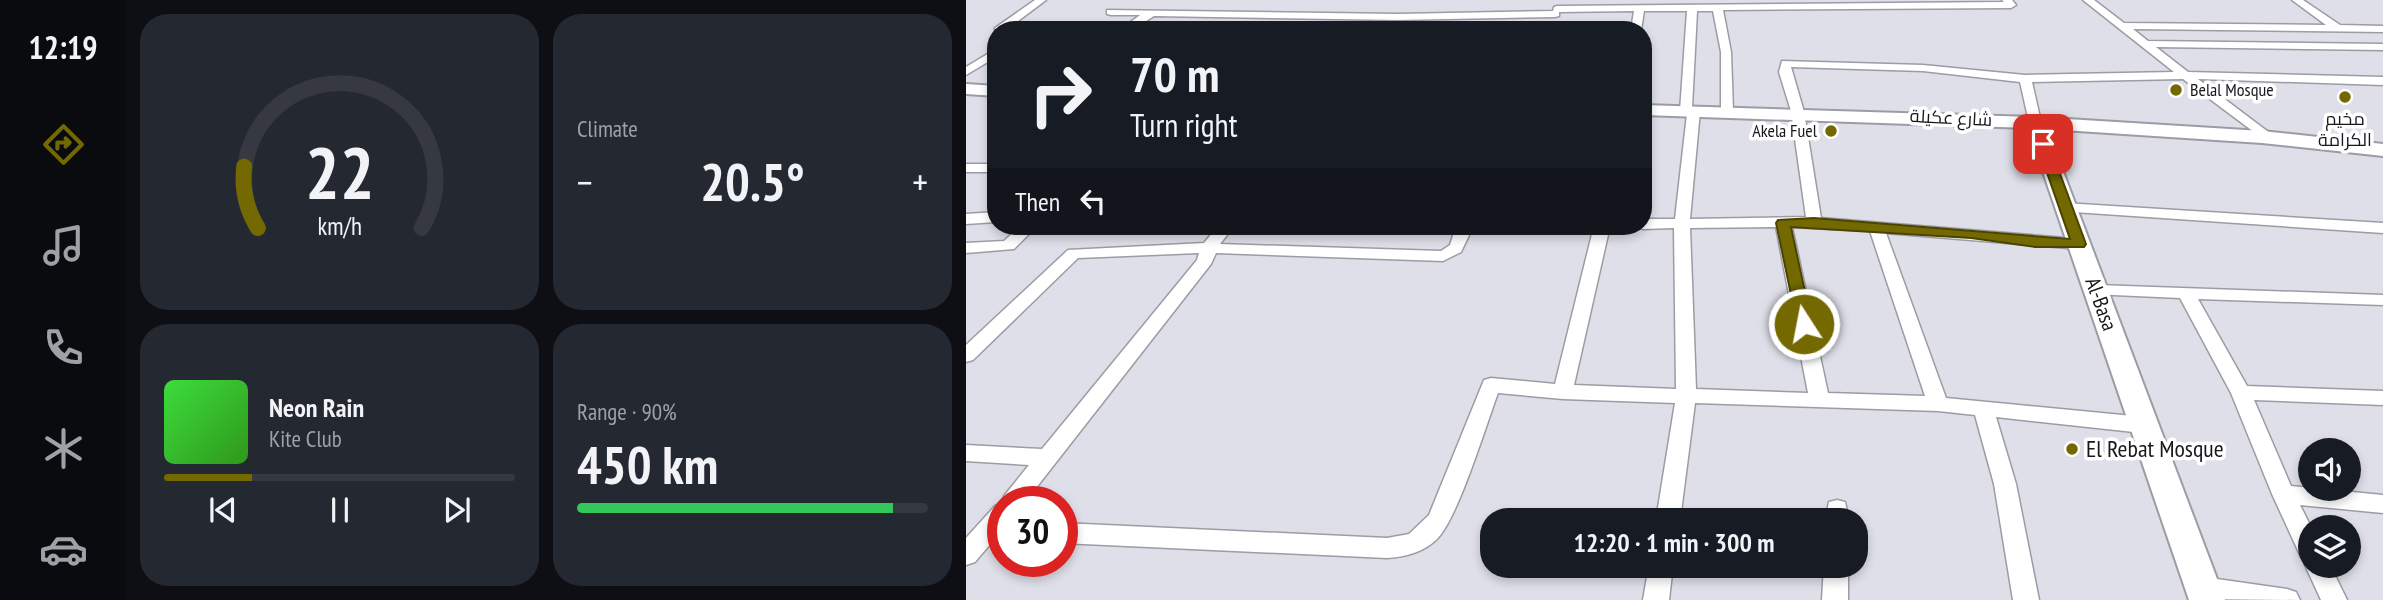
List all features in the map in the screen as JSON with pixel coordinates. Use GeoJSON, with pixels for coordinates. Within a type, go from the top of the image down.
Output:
{"type":"FeatureCollection","features":[{"type":"Feature","properties":{"kind":"street"},"geometry":{"type":"LineString","coordinates":[[1012,21],[1041,0]]}},
{"type":"Feature","properties":{"kind":"street"},"geometry":{"type":"LineString","coordinates":[[1111,12],[1398,17],[1588,4],[1640,8],[1775,3],[2011,5],[2007,0]]}},
{"type":"Feature","properties":{"kind":"street"},"geometry":{"type":"LineString","coordinates":[[2088,0],[2266,138]]}},
{"type":"Feature","properties":{"kind":"street"},"geometry":{"type":"LineString","coordinates":[[2297,0],[2338,29],[2383,54]]}},
{"type":"Feature","properties":{"kind":"street"},"geometry":{"type":"LineString","coordinates":[[1870,3],[1878,18]]}},
{"type":"Feature","properties":{"kind":"street"},"geometry":{"type":"LineString","coordinates":[[1717,7],[1726,52],[1727,111]]}},
{"type":"Feature","properties":{"kind":"street"},"geometry":{"type":"LineString","coordinates":[[1638,21],[1640,8]]}},
{"type":"Feature","properties":{"kind":"street"},"geometry":{"type":"LineString","coordinates":[[1670,508],[1686,396],[1682,223],[1690,111],[1692,8]]}},
{"type":"Feature","properties":{"kind":"street"},"geometry":{"type":"LineString","coordinates":[[1139,21],[1151,13]]}},
{"type":"Feature","properties":{"kind":"street"},"geometry":{"type":"LineString","coordinates":[[2123,26],[2383,29]]}},
{"type":"Feature","properties":{"kind":"street"},"geometry":{"type":"LineString","coordinates":[[2143,44],[2383,47]]}},
{"type":"Feature","properties":{"kind":"street"},"geometry":{"type":"LineString","coordinates":[[966,72],[987,58]]}},
{"type":"Feature","properties":{"kind":"street"},"geometry":{"type":"LineString","coordinates":[[1814,222],[1797,112],[1785,72],[1786,62],[1923,68],[2025,79],[2186,75],[2383,80]]}},
{"type":"Feature","properties":{"kind":"street","name":"Al-Basa"},"geometry":{"type":"LineString","coordinates":[[2025,79],[2035,122],[2064,208],[2097,290],[2205,594]]}},
{"type":"Feature","properties":{"kind":"street"},"geometry":{"type":"LineString","coordinates":[[966,89],[987,90]]}},
{"type":"Feature","properties":{"kind":"street","name":"شارع عكيلة"},"geometry":{"type":"LineString","coordinates":[[1652,110],[1797,112],[2035,122],[2266,138],[2383,150]]}},
{"type":"Feature","properties":{"kind":"street"},"geometry":{"type":"LineString","coordinates":[[966,168],[987,168]]}},
{"type":"Feature","properties":{"kind":"street"},"geometry":{"type":"LineString","coordinates":[[2064,208],[2383,228]]}},
{"type":"Feature","properties":{"kind":"street"},"geometry":{"type":"LineString","coordinates":[[966,219],[987,218]]}},
{"type":"Feature","properties":{"kind":"street"},"geometry":{"type":"LineString","coordinates":[[1652,224],[1814,222],[1971,234],[2035,243],[2079,244]]}},
{"type":"Feature","properties":{"kind":"street"},"geometry":{"type":"LineString","coordinates":[[1783,223],[1819,400]]}},
{"type":"Feature","properties":{"kind":"street"},"geometry":{"type":"LineString","coordinates":[[1876,227],[1938,404]]}},
{"type":"Feature","properties":{"kind":"street"},"geometry":{"type":"LineString","coordinates":[[966,248],[1008,246],[1020,235]]}},
{"type":"Feature","properties":{"kind":"street"},"geometry":{"type":"LineString","coordinates":[[1025,486],[1205,261],[1209,248],[1219,235]]}},
{"type":"Feature","properties":{"kind":"street"},"geometry":{"type":"LineString","coordinates":[[966,356],[1074,253],[1209,248],[1443,256],[1459,247],[1462,235]]}},
{"type":"Feature","properties":{"kind":"street"},"geometry":{"type":"LineString","coordinates":[[1563,391],[1600,235]]}},
{"type":"Feature","properties":{"kind":"street"},"geometry":{"type":"LineString","coordinates":[[2097,290],[2383,300]]}},
{"type":"Feature","properties":{"kind":"street"},"geometry":{"type":"LineString","coordinates":[[2186,293],[2241,393],[2298,525]]}},
{"type":"Feature","properties":{"kind":"street"},"geometry":{"type":"LineString","coordinates":[[1078,534],[1404,546],[1429,533],[1439,519],[1491,385],[1563,391],[1938,404],[2143,425]]}},
{"type":"Feature","properties":{"kind":"street"},"geometry":{"type":"LineString","coordinates":[[2241,393],[2383,398]]}},
{"type":"Feature","properties":{"kind":"street"},"geometry":{"type":"LineString","coordinates":[[1983,408],[2005,484],[2026,600]]}},
{"type":"Feature","properties":{"kind":"street"},"geometry":{"type":"LineString","coordinates":[[966,453],[1048,458]]}},
{"type":"Feature","properties":{"kind":"street"},"geometry":{"type":"LineString","coordinates":[[2283,494],[2383,504]]}},
{"type":"Feature","properties":{"kind":"street"},"geometry":{"type":"LineString","coordinates":[[966,555],[987,535]]}},
{"type":"Feature","properties":{"kind":"street"},"geometry":{"type":"LineString","coordinates":[[1656,600],[1659,578]]}},
{"type":"Feature","properties":{"kind":"street"},"geometry":{"type":"LineString","coordinates":[[1835,600],[1836,578]]}},
{"type":"Feature","properties":{"kind":"street"},"geometry":{"type":"LineString","coordinates":[[2323,578],[2334,600]]}},
{"type":"Feature","properties":{"kind":"street"},"geometry":{"type":"LineString","coordinates":[[2205,594],[2287,600]]}},
{"type":"Feature","properties":{"kind":"place","name":"Belal Mosque"},"geometry":{"type":"Point","coordinates":[2176,90]}},
{"type":"Feature","properties":{"kind":"place","name":"مخيم الكرامة"},"geometry":{"type":"Point","coordinates":[2345,97]}},
{"type":"Feature","properties":{"kind":"place","name":"Akela Fuel"},"geometry":{"type":"Point","coordinates":[1831,131]}},
{"type":"Feature","properties":{"kind":"place","name":"El Rebat Mosque"},"geometry":{"type":"Point","coordinates":[2072,449]}},
{"type":"Feature","properties":{"kind":"route"},"geometry":{"type":"LineString","coordinates":[[1804,324],[1783,223],[1814,222],[1971,234],[2035,243],[2079,244],[2043,144]]}}]}
